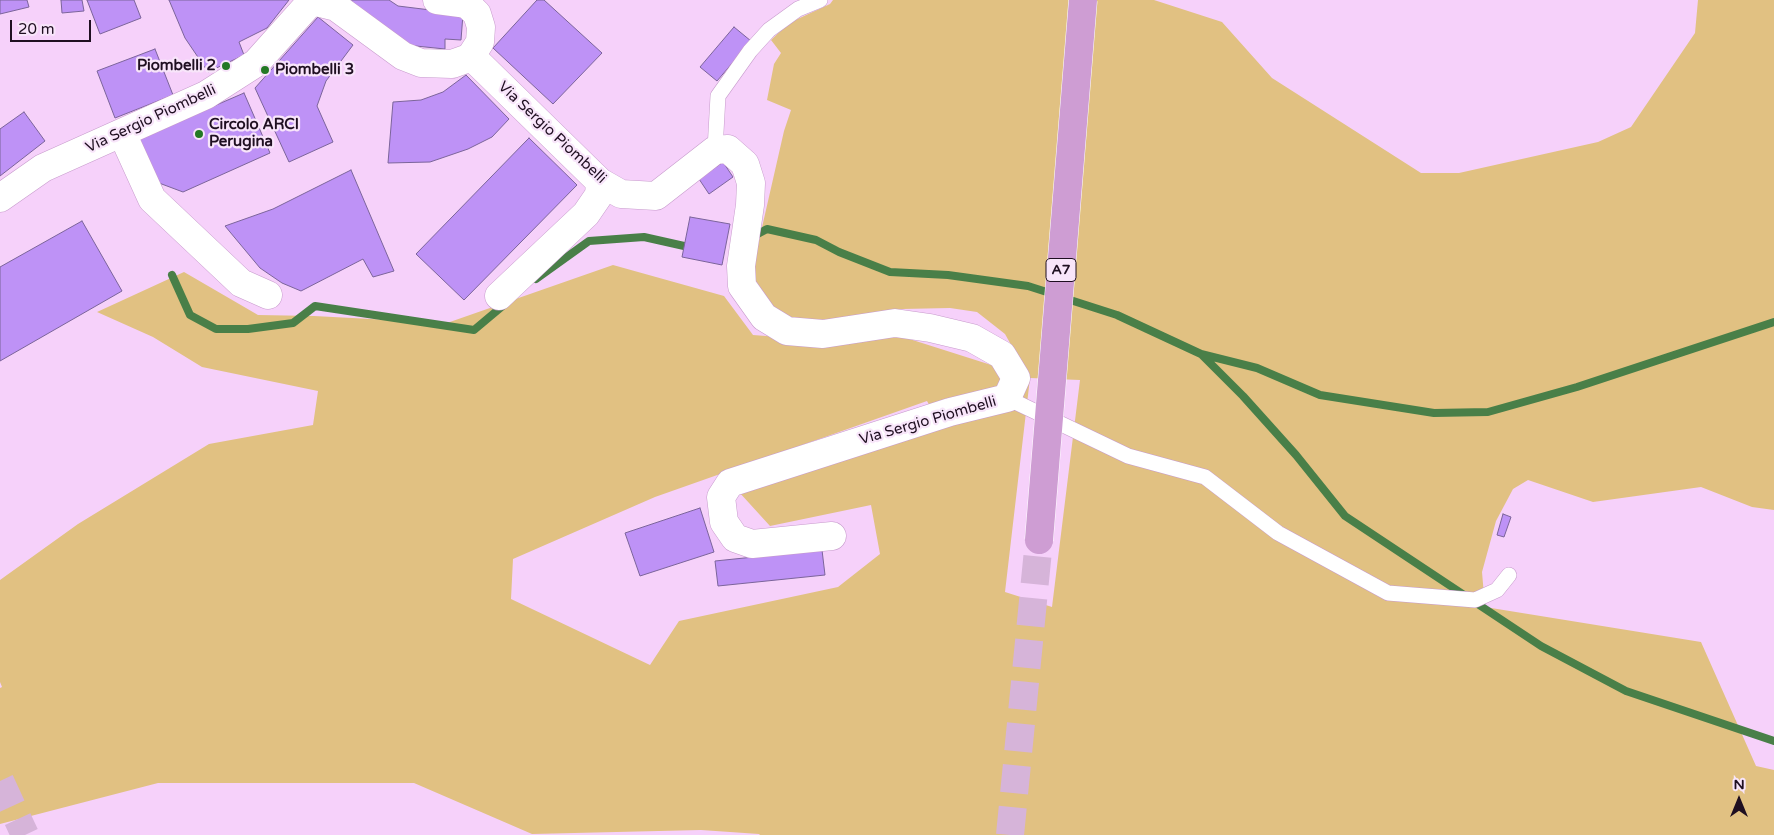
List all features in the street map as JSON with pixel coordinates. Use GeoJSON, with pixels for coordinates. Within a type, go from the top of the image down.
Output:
{"type":"FeatureCollection","features":[{"type":"Feature","properties":{"kind":"highway","name":"A7"},"geometry":{"type":"LineString","coordinates":[[1039,540],[1083,0]]}},
{"type":"Feature","properties":{"kind":"street"},"geometry":{"type":"LineString","coordinates":[[437,0],[468,5],[477,14],[481,28],[480,42],[471,56]]}},
{"type":"Feature","properties":{"kind":"street","name":"Via Sergio Piombelli"},"geometry":{"type":"LineString","coordinates":[[0,198],[43,168],[206,96],[256,63],[308,4],[316,2],[336,7],[403,56],[420,63],[452,64],[471,56],[600,182],[621,194],[656,196],[716,150],[728,149],[744,164],[751,183],[750,205],[741,266],[742,286],[764,317],[787,332],[823,334],[894,323],[930,328],[972,338],[1002,355],[1016,378],[1007,398],[950,412],[730,483],[721,497],[724,522],[735,538],[752,544],[832,536]]}},
{"type":"Feature","properties":{"kind":"street"},"geometry":{"type":"LineString","coordinates":[[122,133],[152,199],[241,283],[268,295]]}},
{"type":"Feature","properties":{"kind":"street"},"geometry":{"type":"LineString","coordinates":[[499,296],[586,214],[599,196],[600,182]]}},
{"type":"Feature","properties":{"kind":"lane"},"geometry":{"type":"LineString","coordinates":[[716,150],[718,96],[750,51],[769,30],[798,9],[820,0]]}},
{"type":"Feature","properties":{"kind":"lane"},"geometry":{"type":"LineString","coordinates":[[1007,398],[1128,456],[1205,477],[1278,533],[1388,593],[1475,600],[1497,590],[1509,575]]}},
{"type":"Feature","properties":{"kind":"shaded area"},"geometry":{"type":"Polygon","coordinates":[[[833,0],[1154,0],[1222,22],[1272,78],[1421,173],[1459,173],[1598,142],[1631,127],[1695,33],[1698,0],[1774,0],[1774,510],[1752,507],[1701,487],[1593,502],[1528,480],[1513,489],[1496,521],[1482,572],[1485,607],[1701,642],[1756,766],[1774,770],[1774,835],[760,835],[701,830],[532,834],[414,783],[158,783],[0,824],[0,688],[2,687],[0,682],[0,580],[78,524],[209,444],[313,425],[318,391],[202,367],[153,337],[97,312],[184,272],[258,315],[447,323],[613,265],[724,296],[753,335],[818,340],[900,336],[1029,377],[1005,334],[977,312],[950,308],[902,309],[822,321],[794,319],[767,307],[750,280],[784,131],[791,110],[767,100],[774,64],[781,53],[771,40],[789,23],[830,4],[833,0]],[[1030,378],[1005,592],[1052,607],[1080,380],[1030,378]],[[927,401],[655,497],[513,559],[511,599],[650,665],[679,621],[838,587],[880,554],[871,505],[770,526],[739,492],[941,427],[927,401]]]}},
{"type":"Feature","properties":{"kind":"building"},"geometry":{"type":"Polygon","coordinates":[[[0,0],[27,0],[29,7],[0,14],[0,0]]]}},
{"type":"Feature","properties":{"kind":"building"},"geometry":{"type":"Polygon","coordinates":[[[61,0],[82,0],[84,11],[62,13],[61,0]]]}},
{"type":"Feature","properties":{"kind":"building"},"geometry":{"type":"Polygon","coordinates":[[[87,0],[134,0],[141,18],[100,34],[87,0]]]}},
{"type":"Feature","properties":{"kind":"building"},"geometry":{"type":"Polygon","coordinates":[[[169,0],[289,0],[267,28],[239,42],[244,55],[208,72],[185,38],[169,0]]]}},
{"type":"Feature","properties":{"kind":"building"},"geometry":{"type":"Polygon","coordinates":[[[350,0],[389,0],[398,6],[463,14],[461,40],[445,39],[445,49],[406,45],[350,0]]]}},
{"type":"Feature","properties":{"kind":"building"},"geometry":{"type":"Polygon","coordinates":[[[537,0],[544,0],[602,53],[553,104],[493,48],[537,0]]]}},
{"type":"Feature","properties":{"kind":"building"},"geometry":{"type":"Polygon","coordinates":[[[318,17],[353,45],[326,81],[317,106],[333,142],[289,162],[255,88],[318,17]]]}},
{"type":"Feature","properties":{"kind":"building"},"geometry":{"type":"Polygon","coordinates":[[[734,27],[751,41],[717,81],[700,67],[734,27]]]}},
{"type":"Feature","properties":{"kind":"building"},"geometry":{"type":"Polygon","coordinates":[[[155,49],[173,95],[115,118],[97,71],[155,49]]]}},
{"type":"Feature","properties":{"kind":"building"},"geometry":{"type":"Polygon","coordinates":[[[466,75],[509,119],[492,137],[468,149],[430,162],[388,163],[393,102],[421,100],[443,92],[466,75]]]}},
{"type":"Feature","properties":{"kind":"building"},"geometry":{"type":"Polygon","coordinates":[[[244,93],[270,153],[183,192],[159,183],[138,139],[244,93]]]}},
{"type":"Feature","properties":{"kind":"building"},"geometry":{"type":"Polygon","coordinates":[[[24,112],[45,141],[0,176],[0,129],[24,112]]]}},
{"type":"Feature","properties":{"kind":"building"},"geometry":{"type":"Polygon","coordinates":[[[529,138],[577,185],[464,300],[416,254],[529,138]]]}},
{"type":"Feature","properties":{"kind":"building"},"geometry":{"type":"Polygon","coordinates":[[[723,162],[733,177],[709,194],[699,179],[723,162]]]}},
{"type":"Feature","properties":{"kind":"building"},"geometry":{"type":"Polygon","coordinates":[[[351,170],[394,271],[373,277],[363,259],[301,291],[282,283],[260,268],[225,226],[273,209],[351,170]]]}},
{"type":"Feature","properties":{"kind":"building"},"geometry":{"type":"Polygon","coordinates":[[[690,217],[730,224],[722,265],[682,257],[690,217]]]}},
{"type":"Feature","properties":{"kind":"building"},"geometry":{"type":"Polygon","coordinates":[[[82,221],[122,291],[0,361],[0,267],[82,221]]]}},
{"type":"Feature","properties":{"kind":"building"},"geometry":{"type":"Polygon","coordinates":[[[700,508],[714,552],[640,576],[625,533],[700,508]]]}},
{"type":"Feature","properties":{"kind":"building"},"geometry":{"type":"Polygon","coordinates":[[[1503,514],[1511,517],[1504,537],[1497,535],[1503,514]]]}},
{"type":"Feature","properties":{"kind":"building"},"geometry":{"type":"Polygon","coordinates":[[[822,550],[825,575],[718,586],[715,561],[822,550]]]}},
{"type":"Feature","properties":{"kind":"waterway"},"geometry":{"type":"LineString","coordinates":[[752,237],[767,229],[816,240],[839,252],[890,272],[948,275],[1028,286],[1053,294]]}},
{"type":"Feature","properties":{"kind":"waterway"},"geometry":{"type":"LineString","coordinates":[[536,279],[589,241],[644,237],[693,248]]}},
{"type":"Feature","properties":{"kind":"waterway"},"geometry":{"type":"LineString","coordinates":[[172,275],[190,315],[216,329],[248,329],[293,323],[315,306],[474,330],[505,304]]}},
{"type":"Feature","properties":{"kind":"waterway"},"geometry":{"type":"LineString","coordinates":[[1064,298],[1117,315],[1201,354],[1243,396],[1296,455],[1345,516],[1541,646],[1626,691],[1774,741]]}},
{"type":"Feature","properties":{"kind":"waterway"},"geometry":{"type":"LineString","coordinates":[[1201,354],[1257,368],[1320,395],[1434,413],[1488,412],[1577,387],[1774,322]]}},
{"type":"Feature","properties":{"kind":"tunnel"},"geometry":{"type":"LineString","coordinates":[[1010,835],[1039,540]]}},
{"type":"Feature","properties":{"kind":"tunnel"},"geometry":{"type":"LineString","coordinates":[[0,781],[25,835]]}},
{"type":"Feature","properties":{"kind":"place","name":"Piombelli 2"},"geometry":{"type":"Point","coordinates":[226,66]}},
{"type":"Feature","properties":{"kind":"place","name":"Piombelli 3"},"geometry":{"type":"Point","coordinates":[265,70]}},
{"type":"Feature","properties":{"kind":"place","name":"Circolo ARCI Perugina"},"geometry":{"type":"Point","coordinates":[199,134]}}]}
